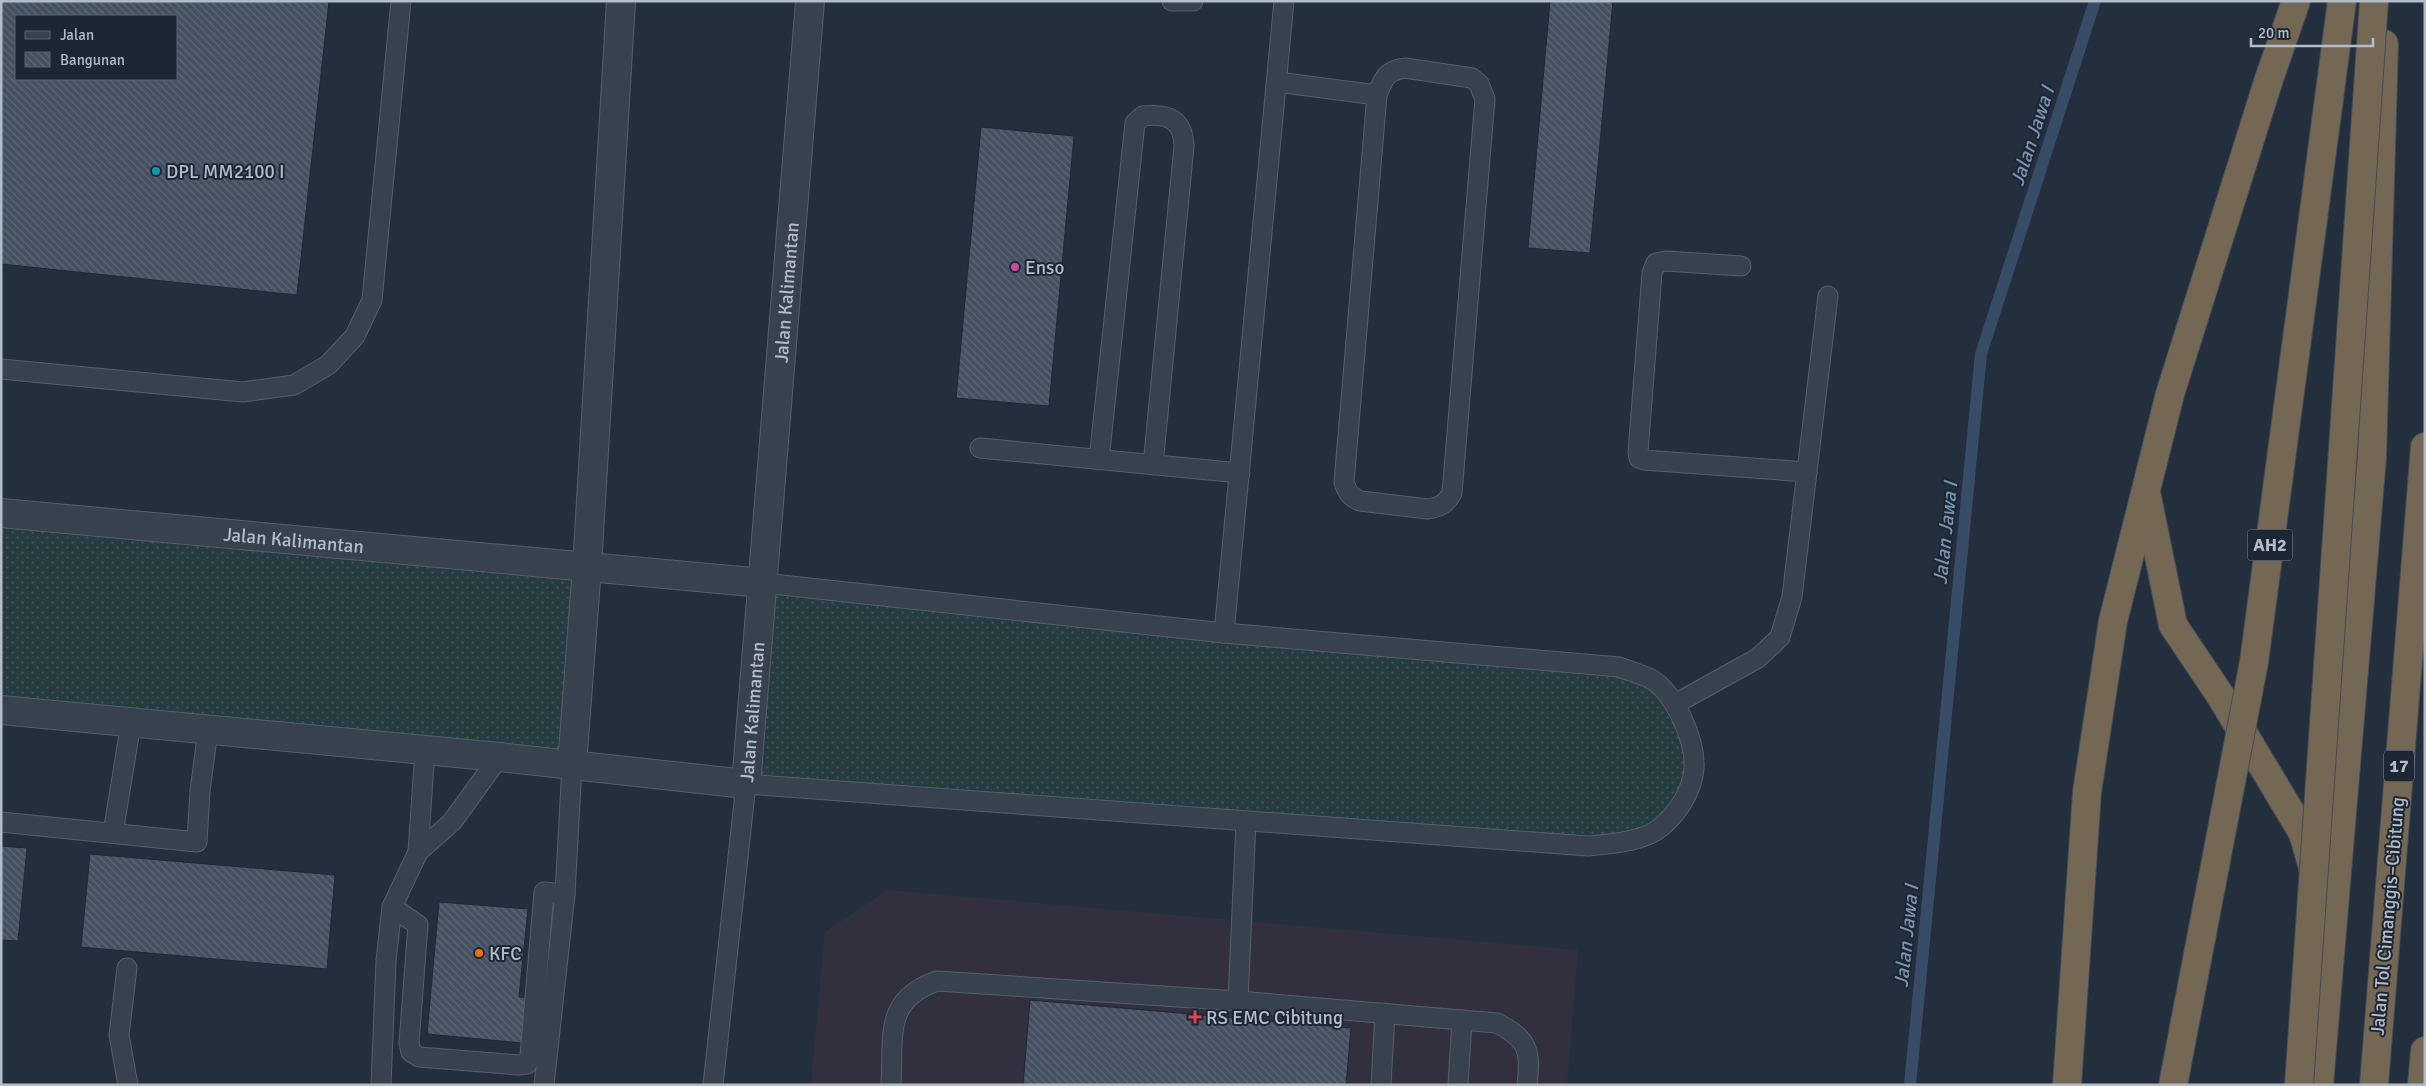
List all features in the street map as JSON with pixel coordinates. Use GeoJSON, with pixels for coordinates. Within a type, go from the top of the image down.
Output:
{"type":"FeatureCollection","features":[{"type":"Feature","properties":{"kind":"highway"},"geometry":{"type":"LineString","coordinates":[[2067,1085],[2087,792],[2113,621],[2170,394],[2269,79],[2296,1]]}},
{"type":"Feature","properties":{"kind":"highway","name":"AH2"},"geometry":{"type":"LineString","coordinates":[[2173,1085],[2254,662],[2342,1]]}},
{"type":"Feature","properties":{"kind":"highway"},"geometry":{"type":"LineString","coordinates":[[2299,1085],[2374,1]]}},
{"type":"Feature","properties":{"kind":"highway"},"geometry":{"type":"LineString","coordinates":[[2319,1085],[2372,457],[2384,1]]}},
{"type":"Feature","properties":{"kind":"highway","name":"Jalan Tol Cimanggis–Cibitung"},"geometry":{"type":"LineString","coordinates":[[2374,1085],[2425,447]]}},
{"type":"Feature","properties":{"kind":"highway"},"geometry":{"type":"LineString","coordinates":[[2146,490],[2173,625],[2222,698],[2303,833],[2333,934]]}},
{"type":"Feature","properties":{"kind":"highway"},"geometry":{"type":"LineString","coordinates":[[2422,1085],[2425,1051]]}},
{"type":"Feature","properties":{"kind":"street"},"geometry":{"type":"LineString","coordinates":[[572,765],[587,567],[621,1]]}},
{"type":"Feature","properties":{"kind":"street","name":"Jalan Kalimantan"},"geometry":{"type":"LineString","coordinates":[[1,710],[499,757],[746,784],[810,1]]}},
{"type":"Feature","properties":{"kind":"street","name":"Jalan Kalimantan"},"geometry":{"type":"LineString","coordinates":[[1,513],[763,583]]}},
{"type":"Feature","properties":{"kind":"lane"},"geometry":{"type":"LineString","coordinates":[[1,369],[243,392],[294,385],[328,365],[356,336],[372,300],[401,1]]}},
{"type":"Feature","properties":{"kind":"lane"},"geometry":{"type":"LineString","coordinates":[[1172,1],[1193,1]]}},
{"type":"Feature","properties":{"kind":"lane"},"geometry":{"type":"LineString","coordinates":[[1224,633],[1284,1]]}},
{"type":"Feature","properties":{"kind":"lane"},"geometry":{"type":"LineString","coordinates":[[1405,68],[1472,78],[1479,84],[1485,100],[1452,493],[1447,502],[1438,508],[1428,509],[1360,501],[1353,498],[1344,482],[1377,95],[1382,81],[1388,73],[1405,68]]}},
{"type":"Feature","properties":{"kind":"lane"},"geometry":{"type":"LineString","coordinates":[[1277,82],[1377,95]]}},
{"type":"Feature","properties":{"kind":"lane"},"geometry":{"type":"LineString","coordinates":[[1099,460],[1135,123],[1138,118],[1144,116],[1168,117],[1179,124],[1184,133],[1184,146],[1153,465]]}},
{"type":"Feature","properties":{"kind":"lane"},"geometry":{"type":"LineString","coordinates":[[1741,266],[1666,261],[1656,263],[1651,283],[1639,458],[1644,460],[1807,472]]}},
{"type":"Feature","properties":{"kind":"lane"},"geometry":{"type":"LineString","coordinates":[[1675,704],[1758,658],[1780,636],[1792,597],[1828,296]]}},
{"type":"Feature","properties":{"kind":"lane"},"geometry":{"type":"LineString","coordinates":[[980,448],[1240,473]]}},
{"type":"Feature","properties":{"kind":"lane"},"geometry":{"type":"LineString","coordinates":[[713,1085],[746,784],[1588,846],[1626,842],[1660,828],[1685,800],[1694,768],[1690,738],[1675,704],[1652,679],[1619,667],[1224,633],[763,583]]}},
{"type":"Feature","properties":{"kind":"lane"},"geometry":{"type":"LineString","coordinates":[[113,833],[131,722]]}},
{"type":"Feature","properties":{"kind":"lane"},"geometry":{"type":"LineString","coordinates":[[1,822],[197,842],[200,791],[208,730]]}},
{"type":"Feature","properties":{"kind":"lane"},"geometry":{"type":"LineString","coordinates":[[382,1085],[386,961],[392,907],[418,852],[425,750]]}},
{"type":"Feature","properties":{"kind":"lane"},"geometry":{"type":"LineString","coordinates":[[418,852],[452,822],[499,757]]}},
{"type":"Feature","properties":{"kind":"lane"},"geometry":{"type":"LineString","coordinates":[[544,1085],[565,894],[572,765]]}},
{"type":"Feature","properties":{"kind":"lane"},"geometry":{"type":"LineString","coordinates":[[1238,1001],[1246,821]]}},
{"type":"Feature","properties":{"kind":"lane"},"geometry":{"type":"LineString","coordinates":[[392,907],[418,925],[409,1043],[411,1052],[419,1057],[519,1065],[527,1064],[530,1056],[544,892],[565,894]]}},
{"type":"Feature","properties":{"kind":"lane"},"geometry":{"type":"LineString","coordinates":[[127,968],[119,1035],[128,1085]]}},
{"type":"Feature","properties":{"kind":"lane"},"geometry":{"type":"LineString","coordinates":[[891,1085],[894,1019],[904,1000],[920,987],[937,981],[1238,1001],[1497,1023],[1513,1031],[1525,1044],[1530,1059],[1527,1085]]}},
{"type":"Feature","properties":{"kind":"lane"},"geometry":{"type":"LineString","coordinates":[[1380,1085],[1384,1013]]}},
{"type":"Feature","properties":{"kind":"lane"},"geometry":{"type":"LineString","coordinates":[[1458,1085],[1462,1020]]}},
{"type":"Feature","properties":{"kind":"shaded area","name":"RS EMC Cibitung"},"geometry":{"type":"Polygon","coordinates":[[[888,890],[1578,950],[1567,1085],[811,1085],[825,932],[888,890]]]}},
{"type":"Feature","properties":{"kind":"green space"},"geometry":{"type":"Polygon","coordinates":[[[1,513],[587,567],[572,765],[1,710],[1,513]]]}},
{"type":"Feature","properties":{"kind":"green space"},"geometry":{"type":"Polygon","coordinates":[[[763,583],[1652,679],[1690,737],[1685,800],[1626,843],[746,784],[763,583]]]}},
{"type":"Feature","properties":{"kind":"building","name":"DPL MM2100 I"},"geometry":{"type":"Polygon","coordinates":[[[1,1],[329,1],[297,295],[1,264],[1,1]]]}},
{"type":"Feature","properties":{"kind":"building"},"geometry":{"type":"Polygon","coordinates":[[[1550,1],[1613,1],[1590,253],[1528,248],[1550,1]]]}},
{"type":"Feature","properties":{"kind":"building","name":"Enso"},"geometry":{"type":"Polygon","coordinates":[[[981,127],[1074,136],[1049,406],[956,398],[981,127]]]}},
{"type":"Feature","properties":{"kind":"building"},"geometry":{"type":"Polygon","coordinates":[[[1,846],[27,848],[18,941],[1,940],[1,846]]]}},
{"type":"Feature","properties":{"kind":"building"},"geometry":{"type":"Polygon","coordinates":[[[90,854],[335,875],[327,969],[81,947],[90,854]]]}},
{"type":"Feature","properties":{"kind":"building","name":"KFC"},"geometry":{"type":"Polygon","coordinates":[[[439,902],[528,909],[519,997],[526,998],[522,1043],[427,1034],[439,902]]]}},
{"type":"Feature","properties":{"kind":"building"},"geometry":{"type":"Polygon","coordinates":[[[1030,1000],[1351,1028],[1346,1085],[1023,1085],[1030,1000]]]}},
{"type":"Feature","properties":{"kind":"waterway","name":"Jalan Jawa I"},"geometry":{"type":"LineString","coordinates":[[1910,1085],[1981,354],[2095,1]]}},
{"type":"Feature","properties":{"kind":"place","name":"DPL MM2100 I"},"geometry":{"type":"Point","coordinates":[156,171]}},
{"type":"Feature","properties":{"kind":"place","name":"Enso"},"geometry":{"type":"Point","coordinates":[1015,267]}},
{"type":"Feature","properties":{"kind":"place","name":"KFC"},"geometry":{"type":"Point","coordinates":[479,953]}},
{"type":"Feature","properties":{"kind":"place","name":"RS EMC Cibitung"},"geometry":{"type":"Point","coordinates":[1195,1017]}}]}
